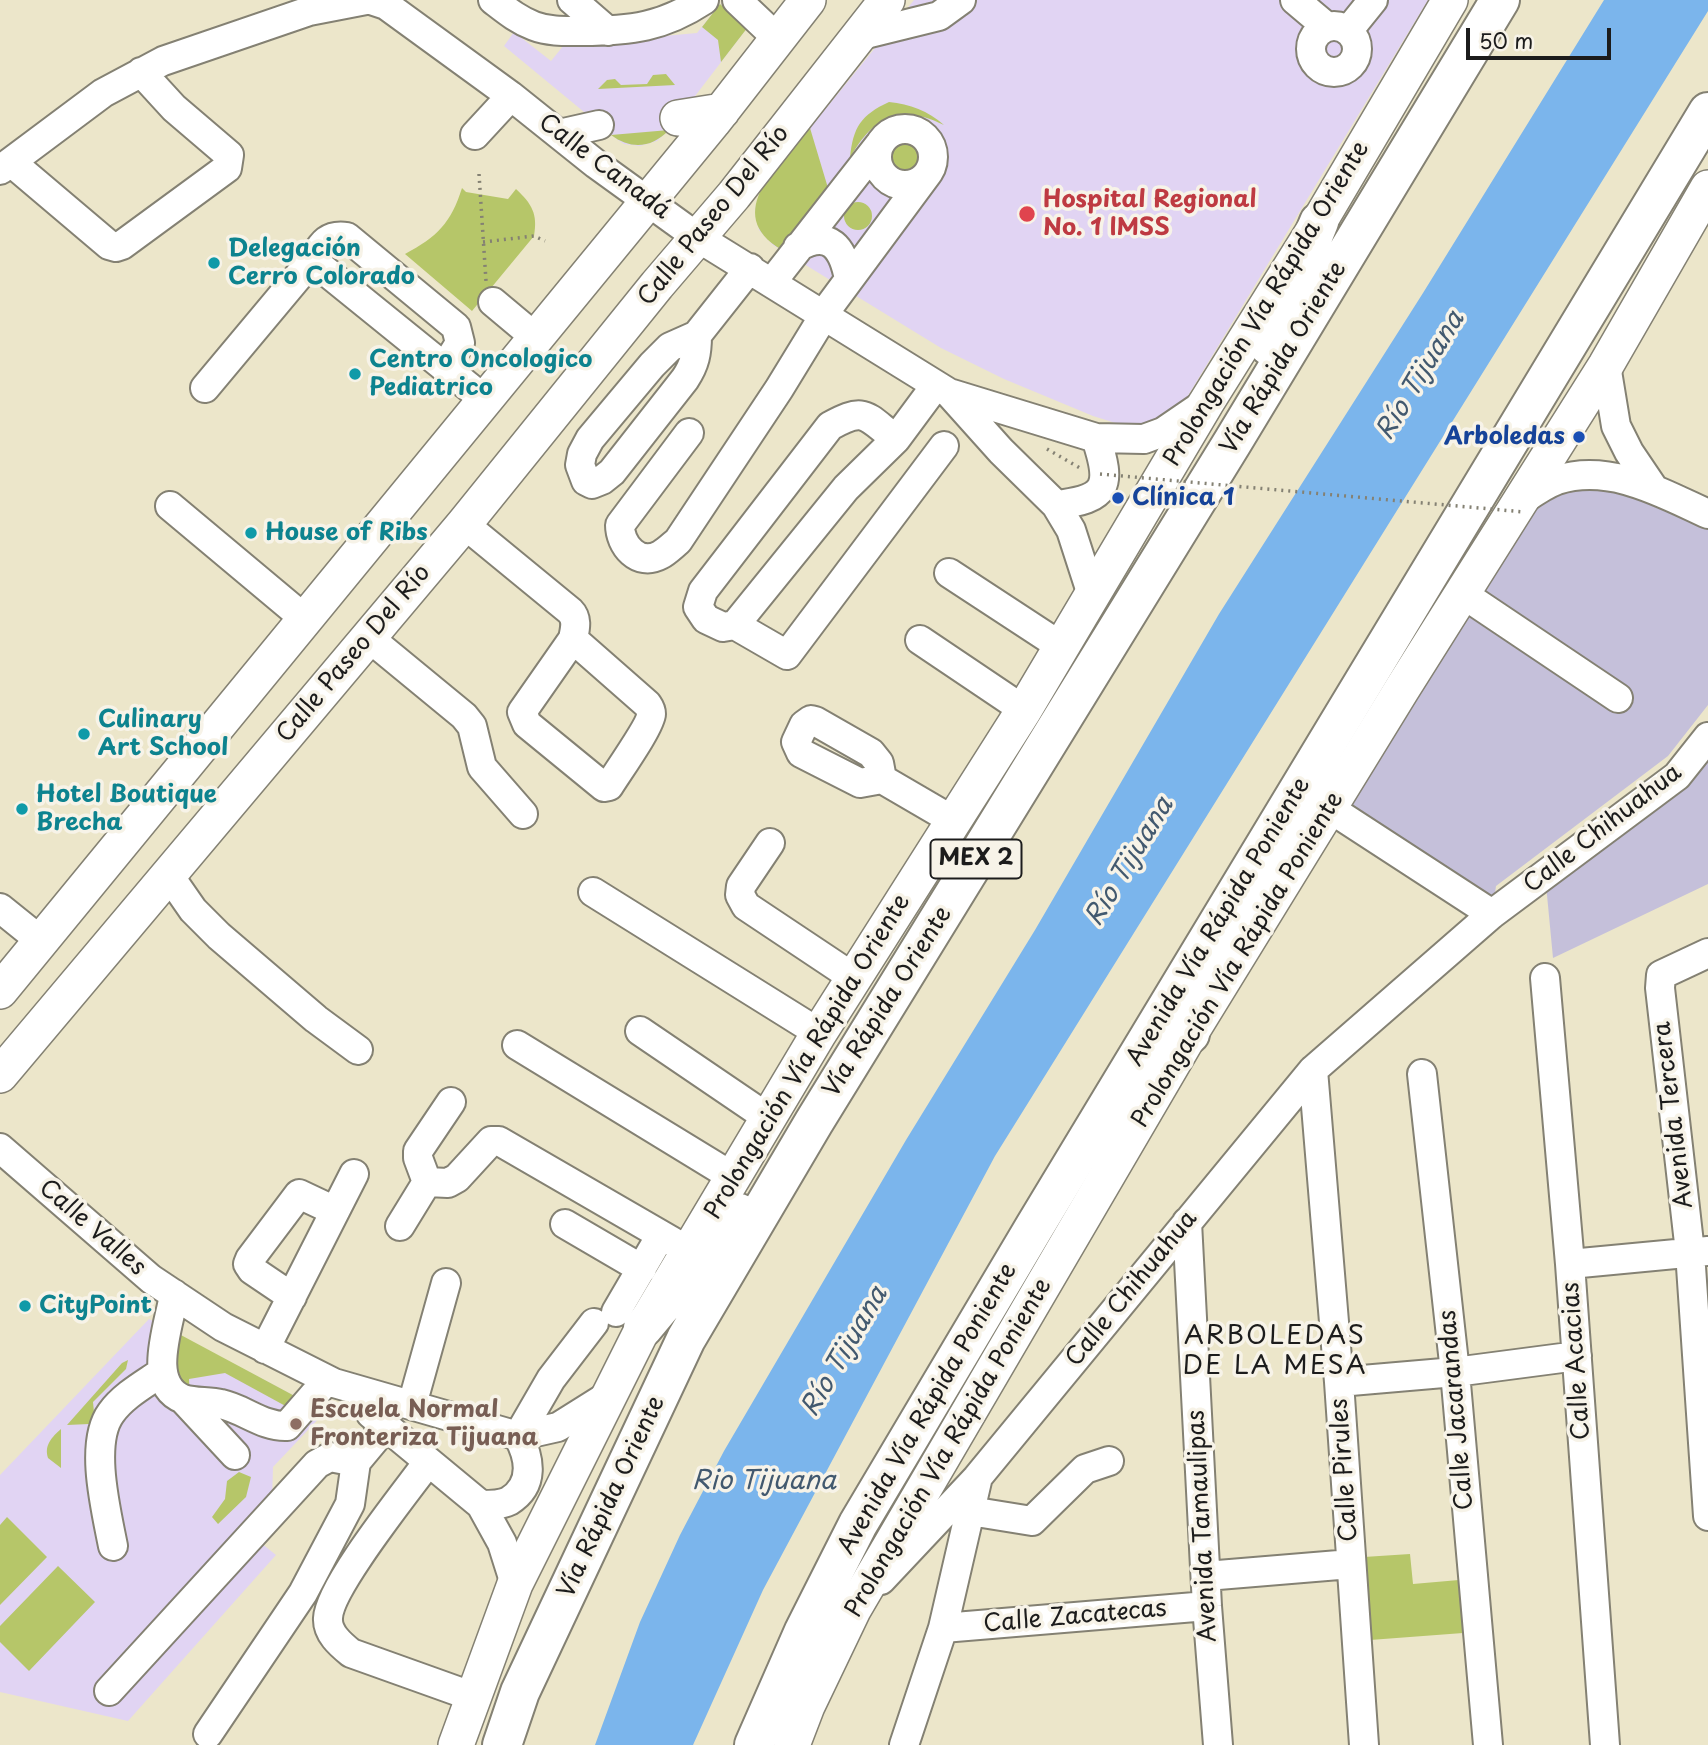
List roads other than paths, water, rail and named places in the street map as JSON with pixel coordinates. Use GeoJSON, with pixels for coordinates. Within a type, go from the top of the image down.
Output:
{"type":"FeatureCollection","features":[{"type":"Feature","properties":{"kind":"highway","name":"Vía Rápida Oriente"},"geometry":{"type":"LineString","coordinates":[[502,1745],[520,1692],[686,1339],[814,1122],[1232,443],[1500,0]]}},
{"type":"Feature","properties":{"kind":"highway","name":"Avenida Vía Rápida Poniente"},"geometry":{"type":"LineString","coordinates":[[754,1745],[804,1631],[859,1524],[1035,1226],[1708,112]]}},
{"type":"Feature","properties":{"kind":"highway"},"geometry":{"type":"LineString","coordinates":[[1232,443],[1319,222]]}},
{"type":"Feature","properties":{"kind":"highway"},"geometry":{"type":"LineString","coordinates":[[1035,1226],[1052,1214],[1166,1053],[1190,1034]]}},
{"type":"Feature","properties":{"kind":"highway"},"geometry":{"type":"LineString","coordinates":[[618,1321],[814,1122]]}},
{"type":"Feature","properties":{"kind":"main road"},"geometry":{"type":"LineString","coordinates":[[5,975],[41,941],[92,866],[305,620],[722,111],[808,0]]}},
{"type":"Feature","properties":{"kind":"main road","name":"Calle Paseo Del Río"},"geometry":{"type":"LineString","coordinates":[[0,1075],[464,524],[544,422],[734,195],[887,0]]}},
{"type":"Feature","properties":{"kind":"main road","name":"Prolongación Vía Rápida Oriente"},"geometry":{"type":"LineString","coordinates":[[456,1745],[515,1584],[608,1395],[618,1321],[675,1243],[733,1177],[819,1032],[1024,710],[1450,0]]}},
{"type":"Feature","properties":{"kind":"main road"},"geometry":{"type":"LineString","coordinates":[[678,118],[722,111]]}},
{"type":"Feature","properties":{"kind":"main road","name":"Prolongación Vía Rápida Poniente"},"geometry":{"type":"LineString","coordinates":[[792,1745],[807,1706],[853,1610],[1190,1034],[1463,594],[1524,505],[1708,188]]}},
{"type":"Feature","properties":{"kind":"street","name":"Calle Canadá"},"geometry":{"type":"LineString","coordinates":[[6,166],[103,93],[176,57],[309,11],[354,0],[369,0],[411,9],[511,96],[697,237],[942,389],[1056,505],[1071,530],[1092,595]]}},
{"type":"Feature","properties":{"kind":"street"},"geometry":{"type":"LineString","coordinates":[[493,0],[514,16],[554,31],[640,29],[663,23],[685,5]]}},
{"type":"Feature","properties":{"kind":"street"},"geometry":{"type":"LineString","coordinates":[[572,0],[608,31]]}},
{"type":"Feature","properties":{"kind":"street"},"geometry":{"type":"LineString","coordinates":[[737,0],[777,38]]}},
{"type":"Feature","properties":{"kind":"street"},"geometry":{"type":"LineString","coordinates":[[858,36],[939,16],[961,0]]}},
{"type":"Feature","properties":{"kind":"street"},"geometry":{"type":"LineString","coordinates":[[1295,0],[1337,29],[1373,0]]}},
{"type":"Feature","properties":{"kind":"street"},"geometry":{"type":"LineString","coordinates":[[6,166],[109,244],[116,247],[122,245],[227,168],[230,162],[229,155],[174,108],[141,72]]}},
{"type":"Feature","properties":{"kind":"street"},"geometry":{"type":"LineString","coordinates":[[475,135],[511,96]]}},
{"type":"Feature","properties":{"kind":"street"},"geometry":{"type":"LineString","coordinates":[[559,134],[599,125]]}},
{"type":"Feature","properties":{"kind":"street"},"geometry":{"type":"LineString","coordinates":[[689,433],[620,525],[620,538],[626,548],[642,558],[658,557],[678,541],[779,389],[824,314],[849,279],[877,254],[928,173],[932,165],[931,147],[919,133],[910,130],[892,132],[798,247],[761,275],[697,335],[670,347],[652,365],[590,439],[580,465],[586,481],[592,484],[612,471],[685,379],[697,356],[697,335]]}},
{"type":"Feature","properties":{"kind":"street"},"geometry":{"type":"LineString","coordinates":[[879,145],[877,163],[887,179],[895,183],[913,184],[928,173]]}},
{"type":"Feature","properties":{"kind":"street"},"geometry":{"type":"LineString","coordinates":[[831,205],[830,216],[842,239],[877,254]]}},
{"type":"Feature","properties":{"kind":"street"},"geometry":{"type":"LineString","coordinates":[[205,388],[312,260],[327,238],[337,236],[347,237],[456,327],[460,343],[445,367]]}},
{"type":"Feature","properties":{"kind":"street"},"geometry":{"type":"LineString","coordinates":[[798,247],[815,240],[824,239],[834,243],[844,260],[849,279]]}},
{"type":"Feature","properties":{"kind":"street"},"geometry":{"type":"LineString","coordinates":[[312,260],[485,400]]}},
{"type":"Feature","properties":{"kind":"street"},"geometry":{"type":"LineString","coordinates":[[493,302],[536,338]]}},
{"type":"Feature","properties":{"kind":"street"},"geometry":{"type":"LineString","coordinates":[[1606,365],[1616,426],[1629,452],[1654,489]]}},
{"type":"Feature","properties":{"kind":"street","name":"Calle Canadá"},"geometry":{"type":"LineString","coordinates":[[942,389],[1096,438],[1144,439],[1164,432],[1206,403]]}},
{"type":"Feature","properties":{"kind":"street"},"geometry":{"type":"LineString","coordinates":[[736,625],[846,488],[942,389]]}},
{"type":"Feature","properties":{"kind":"street"},"geometry":{"type":"LineString","coordinates":[[895,439],[866,416],[857,414],[830,426],[703,591],[698,607],[706,619],[723,626],[736,625],[787,654],[944,446]]}},
{"type":"Feature","properties":{"kind":"street"},"geometry":{"type":"LineString","coordinates":[[1056,505],[1092,498],[1101,489],[1106,469],[1096,438]]}},
{"type":"Feature","properties":{"kind":"street"},"geometry":{"type":"LineString","coordinates":[[1524,505],[1554,481],[1580,474],[1612,476],[1654,489],[1708,514]]}},
{"type":"Feature","properties":{"kind":"street"},"geometry":{"type":"LineString","coordinates":[[170,506],[305,620]]}},
{"type":"Feature","properties":{"kind":"street"},"geometry":{"type":"LineString","coordinates":[[464,524],[574,616],[573,639],[523,712],[523,718],[604,787],[609,786],[636,743],[651,711],[647,704],[573,639]]}},
{"type":"Feature","properties":{"kind":"street"},"geometry":{"type":"LineString","coordinates":[[949,573],[1062,647]]}},
{"type":"Feature","properties":{"kind":"street"},"geometry":{"type":"LineString","coordinates":[[1463,594],[1618,698]]}},
{"type":"Feature","properties":{"kind":"street"},"geometry":{"type":"LineString","coordinates":[[368,637],[464,716],[472,726],[482,767],[523,814]]}},
{"type":"Feature","properties":{"kind":"street"},"geometry":{"type":"LineString","coordinates":[[920,640],[1024,710]]}},
{"type":"Feature","properties":{"kind":"street","name":"Calle Chihuahua"},"geometry":{"type":"LineString","coordinates":[[904,1745],[943,1628],[977,1478],[1313,1070],[1492,914],[1677,776],[1708,737]]}},
{"type":"Feature","properties":{"kind":"street"},"geometry":{"type":"LineString","coordinates":[[882,779],[954,821]]}},
{"type":"Feature","properties":{"kind":"street"},"geometry":{"type":"LineString","coordinates":[[1329,808],[1492,914]]}},
{"type":"Feature","properties":{"kind":"street"},"geometry":{"type":"LineString","coordinates":[[770,843],[741,886],[740,895],[746,906],[853,978]]}},
{"type":"Feature","properties":{"kind":"street"},"geometry":{"type":"LineString","coordinates":[[168,874],[193,910],[219,936],[298,1005],[358,1050]]}},
{"type":"Feature","properties":{"kind":"street"},"geometry":{"type":"LineString","coordinates":[[593,892],[819,1032]]}},
{"type":"Feature","properties":{"kind":"street"},"geometry":{"type":"LineString","coordinates":[[0,908],[41,941]]}},
{"type":"Feature","properties":{"kind":"street","name":"Avenida Tercera"},"geometry":{"type":"LineString","coordinates":[[1708,953],[1661,975],[1660,988],[1699,1251],[1708,1516]]}},
{"type":"Feature","properties":{"kind":"street","name":"Calle Acacias"},"geometry":{"type":"LineString","coordinates":[[1545,978],[1570,1264],[1605,1745]]}},
{"type":"Feature","properties":{"kind":"street"},"geometry":{"type":"LineString","coordinates":[[640,1031],[768,1118]]}},
{"type":"Feature","properties":{"kind":"street"},"geometry":{"type":"LineString","coordinates":[[517,1045],[733,1177]]}},
{"type":"Feature","properties":{"kind":"street","name":"Calle Pirules"},"geometry":{"type":"LineString","coordinates":[[1313,1070],[1339,1382],[1364,1745]]}},
{"type":"Feature","properties":{"kind":"street","name":"Calle Jacarandas"},"geometry":{"type":"LineString","coordinates":[[1422,1074],[1455,1372],[1488,1745]]}},
{"type":"Feature","properties":{"kind":"street"},"geometry":{"type":"LineString","coordinates":[[427,1182],[418,1151],[450,1102]]}},
{"type":"Feature","properties":{"kind":"street"},"geometry":{"type":"LineString","coordinates":[[427,1182],[448,1183],[457,1178],[491,1141],[499,1141],[675,1243],[642,1269],[618,1321],[551,1379],[518,1436],[530,1467],[522,1488],[509,1501],[481,1506]]}},
{"type":"Feature","properties":{"kind":"street","name":"Calle Valles"},"geometry":{"type":"LineString","coordinates":[[0,1148],[151,1279],[223,1327],[330,1381],[518,1436],[558,1427],[608,1395]]}},
{"type":"Feature","properties":{"kind":"street"},"geometry":{"type":"LineString","coordinates":[[265,1349],[354,1174]]}},
{"type":"Feature","properties":{"kind":"street"},"geometry":{"type":"LineString","coordinates":[[400,1226],[427,1182]]}},
{"type":"Feature","properties":{"kind":"street"},"geometry":{"type":"LineString","coordinates":[[292,1297],[252,1270],[248,1264],[250,1259],[299,1194],[335,1211]]}},
{"type":"Feature","properties":{"kind":"street","name":"Avenida Tamaulipas"},"geometry":{"type":"LineString","coordinates":[[1187,1222],[1207,1606],[1218,1745]]}},
{"type":"Feature","properties":{"kind":"street"},"geometry":{"type":"LineString","coordinates":[[565,1224],[642,1269]]}},
{"type":"Feature","properties":{"kind":"street"},"geometry":{"type":"LineString","coordinates":[[1570,1264],[1699,1251]]}},
{"type":"Feature","properties":{"kind":"street"},"geometry":{"type":"LineString","coordinates":[[412,1405],[446,1283]]}},
{"type":"Feature","properties":{"kind":"street"},"geometry":{"type":"LineString","coordinates":[[174,1294],[162,1349],[162,1372],[167,1385],[174,1393],[183,1399],[235,1455]]}},
{"type":"Feature","properties":{"kind":"street"},"geometry":{"type":"LineString","coordinates":[[1339,1382],[1455,1372],[1577,1356]]}},
{"type":"Feature","properties":{"kind":"street"},"geometry":{"type":"LineString","coordinates":[[113,1546],[101,1465],[101,1438],[110,1414],[128,1396],[162,1372]]}},
{"type":"Feature","properties":{"kind":"street"},"geometry":{"type":"LineString","coordinates":[[183,1399],[222,1404],[268,1424],[287,1426],[330,1381]]}},
{"type":"Feature","properties":{"kind":"street","name":"Calle Valles"},"geometry":{"type":"LineString","coordinates":[[330,1381],[481,1506],[502,1543],[515,1584]]}},
{"type":"Feature","properties":{"kind":"street"},"geometry":{"type":"LineString","coordinates":[[208,1734],[303,1593],[350,1504],[356,1462],[386,1426]]}},
{"type":"Feature","properties":{"kind":"street"},"geometry":{"type":"LineString","coordinates":[[109,1691],[317,1464],[330,1457],[356,1462]]}},
{"type":"Feature","properties":{"kind":"street"},"geometry":{"type":"LineString","coordinates":[[970,1511],[1031,1521],[1085,1469],[1109,1461]]}},
{"type":"Feature","properties":{"kind":"street"},"geometry":{"type":"LineString","coordinates":[[428,1462],[345,1578],[331,1602],[327,1619],[330,1631],[338,1643],[351,1653],[474,1697]]}},
{"type":"Feature","properties":{"kind":"street"},"geometry":{"type":"LineString","coordinates":[[853,1610],[977,1478]]}},
{"type":"Feature","properties":{"kind":"street"},"geometry":{"type":"LineString","coordinates":[[1206,1576],[1350,1564]]}},
{"type":"Feature","properties":{"kind":"street","name":"Calle Zacatecas"},"geometry":{"type":"LineString","coordinates":[[943,1628],[1207,1606]]}},
{"type":"Feature","properties":{"kind":"water","name":"Rio Tijuana"},"geometry":{"type":"Polygon","coordinates":[[[1604,0],[1708,0],[1708,11],[995,1156],[763,1590],[693,1745],[595,1745],[640,1622],[680,1535],[724,1451],[906,1140],[1035,930],[1219,614],[1423,293],[1604,0]]]}},
{"type":"Feature","properties":{"kind":"place","name":"Hospital Regional No. 1 IMSS"},"geometry":{"type":"Point","coordinates":[1027,214]}},
{"type":"Feature","properties":{"kind":"place","name":"Delegación Cerro Colorado"},"geometry":{"type":"Point","coordinates":[214,263]}},
{"type":"Feature","properties":{"kind":"place","name":"Centro Oncologico Pediatrico"},"geometry":{"type":"Point","coordinates":[355,374]}},
{"type":"Feature","properties":{"kind":"place","name":"Arboledas"},"geometry":{"type":"Point","coordinates":[1579,437]}},
{"type":"Feature","properties":{"kind":"place","name":"Clínica 1"},"geometry":{"type":"Point","coordinates":[1118,498]}},
{"type":"Feature","properties":{"kind":"place","name":"House of Ribs"},"geometry":{"type":"Point","coordinates":[251,533]}},
{"type":"Feature","properties":{"kind":"place","name":"Culinary Art School"},"geometry":{"type":"Point","coordinates":[84,734]}},
{"type":"Feature","properties":{"kind":"place","name":"Hotel Boutique Brecha"},"geometry":{"type":"Point","coordinates":[22,809]}},
{"type":"Feature","properties":{"kind":"place","name":"CityPoint"},"geometry":{"type":"Point","coordinates":[25,1306]}},
{"type":"Feature","properties":{"kind":"place","name":"Escuela Normal Fronteriza Tijuana"},"geometry":{"type":"Point","coordinates":[296,1424]}},
{"type":"Feature","properties":{"kind":"district","name":"ARBOLEDAS DE LA MESA"},"geometry":{"type":"Point","coordinates":[1275,1352]}},
{"type":"Feature","properties":{"kind":"water label","name":"Río Tijuana"},"geometry":{"type":"Point","coordinates":[1421,376]}},
{"type":"Feature","properties":{"kind":"water label","name":"Río Tijuana"},"geometry":{"type":"Point","coordinates":[1130,862]}},
{"type":"Feature","properties":{"kind":"water label","name":"Río Tijuana"},"geometry":{"type":"Point","coordinates":[845,1352]}}]}
